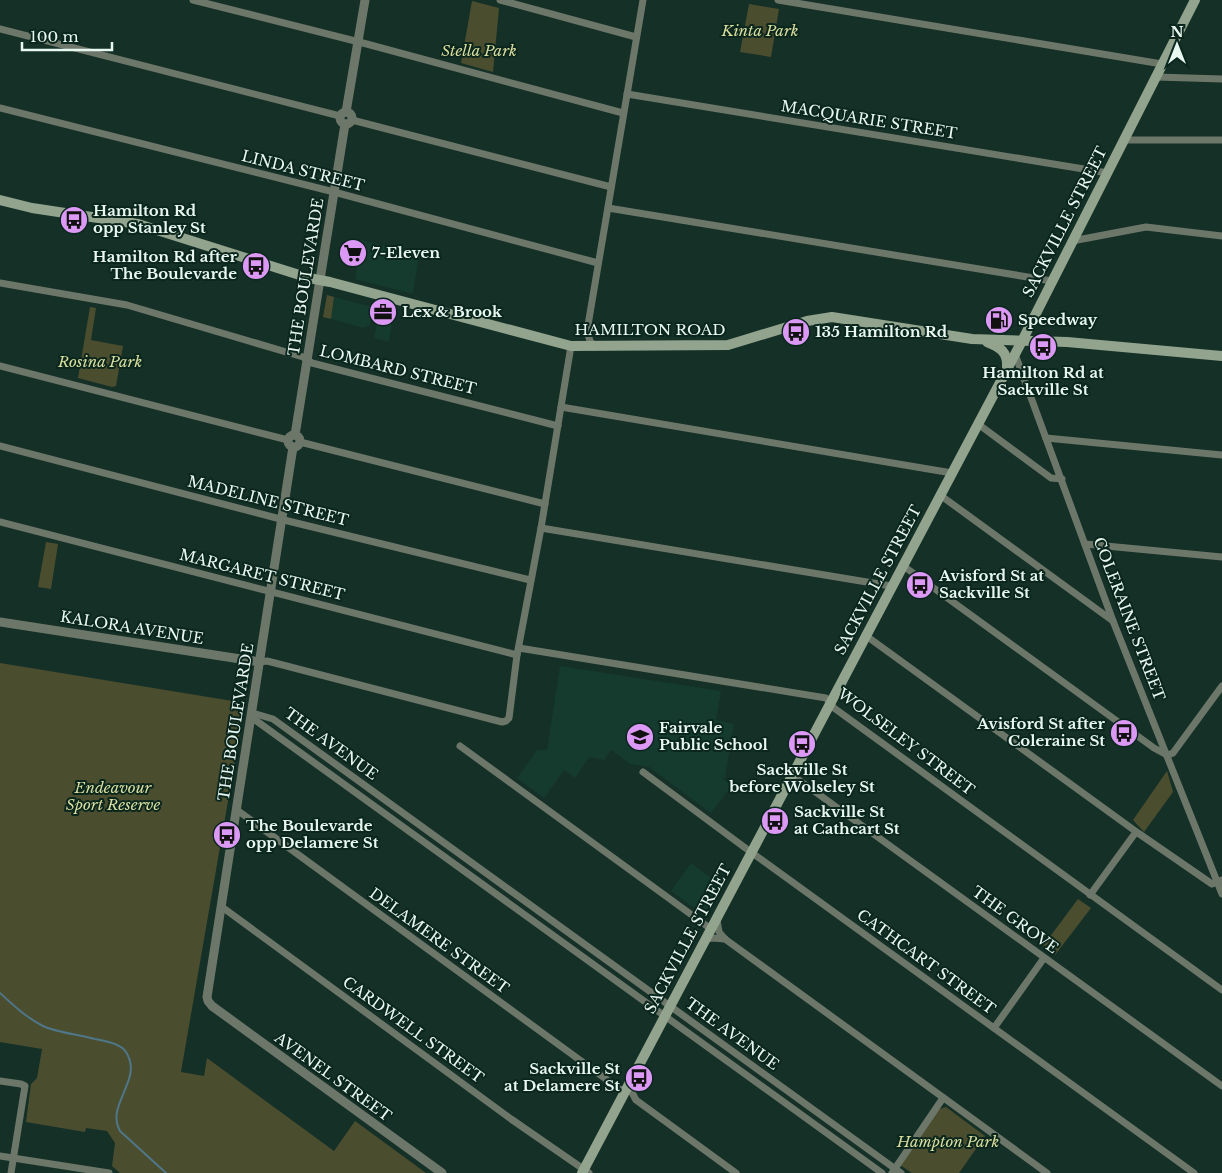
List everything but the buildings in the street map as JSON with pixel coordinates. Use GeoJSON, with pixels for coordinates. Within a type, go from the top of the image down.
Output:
{"type":"FeatureCollection","features":[{"type":"Feature","properties":{"kind":"main road","name":"SACKVILLE STREET"},"geometry":{"type":"LineString","coordinates":[[585,1172],[704,940],[1022,341],[1195,0]]}},
{"type":"Feature","properties":{"kind":"main road","name":"HAMILTON ROAD"},"geometry":{"type":"LineString","coordinates":[[0,200],[32,208],[138,224],[307,277],[573,346],[728,345],[807,321],[832,316],[972,339],[1067,342],[1222,356]]}},
{"type":"Feature","properties":{"kind":"main road"},"geometry":{"type":"LineString","coordinates":[[972,339],[987,342],[1002,350],[1007,357],[1007,368]]}},
{"type":"Feature","properties":{"kind":"street"},"geometry":{"type":"LineString","coordinates":[[193,0],[623,113]]}},
{"type":"Feature","properties":{"kind":"street","name":"THE BOULEVARDE"},"geometry":{"type":"LineString","coordinates":[[208,1002],[207,997],[270,592],[365,0]]}},
{"type":"Feature","properties":{"kind":"street"},"geometry":{"type":"LineString","coordinates":[[500,0],[636,37]]}},
{"type":"Feature","properties":{"kind":"street"},"geometry":{"type":"LineString","coordinates":[[260,662],[267,661],[502,722],[509,718],[518,651],[561,408],[573,346],[581,341],[587,331],[643,0]]}},
{"type":"Feature","properties":{"kind":"street"},"geometry":{"type":"LineString","coordinates":[[778,0],[1162,64]]}},
{"type":"Feature","properties":{"kind":"street"},"geometry":{"type":"LineString","coordinates":[[0,29],[611,187]]}},
{"type":"Feature","properties":{"kind":"street"},"geometry":{"type":"LineString","coordinates":[[1156,77],[1222,79]]}},
{"type":"Feature","properties":{"kind":"street","name":"MACQUARIE STREET"},"geometry":{"type":"LineString","coordinates":[[627,94],[1108,173]]}},
{"type":"Feature","properties":{"kind":"street","name":"LINDA STREET"},"geometry":{"type":"LineString","coordinates":[[0,108],[334,192],[598,262]]}},
{"type":"Feature","properties":{"kind":"street"},"geometry":{"type":"LineString","coordinates":[[1124,140],[1222,140]]}},
{"type":"Feature","properties":{"kind":"street"},"geometry":{"type":"LineString","coordinates":[[608,208],[1052,281]]}},
{"type":"Feature","properties":{"kind":"street"},"geometry":{"type":"LineString","coordinates":[[1072,241],[1146,227],[1222,236]]}},
{"type":"Feature","properties":{"kind":"street","name":"LOMBARD STREET"},"geometry":{"type":"LineString","coordinates":[[0,283],[127,305],[302,357],[312,363],[558,426]]}},
{"type":"Feature","properties":{"kind":"street"},"geometry":{"type":"LineString","coordinates":[[587,331],[589,339],[595,347]]}},
{"type":"Feature","properties":{"kind":"street","name":"COLERAINE STREET"},"geometry":{"type":"LineString","coordinates":[[1014,354],[1022,371],[1113,621],[1220,881],[1222,894]]}},
{"type":"Feature","properties":{"kind":"street"},"geometry":{"type":"LineString","coordinates":[[0,366],[545,504]]}},
{"type":"Feature","properties":{"kind":"street"},"geometry":{"type":"LineString","coordinates":[[561,408],[952,473]]}},
{"type":"Feature","properties":{"kind":"street"},"geometry":{"type":"LineString","coordinates":[[978,424],[1052,478],[1062,479]]}},
{"type":"Feature","properties":{"kind":"street"},"geometry":{"type":"LineString","coordinates":[[1046,438],[1222,456]]}},
{"type":"Feature","properties":{"kind":"street","name":"MADELINE STREET"},"geometry":{"type":"LineString","coordinates":[[0,446],[530,580]]}},
{"type":"Feature","properties":{"kind":"street"},"geometry":{"type":"LineString","coordinates":[[940,494],[1113,621]]}},
{"type":"Feature","properties":{"kind":"street","name":"MARGARET STREET"},"geometry":{"type":"LineString","coordinates":[[0,522],[270,592],[518,651]]}},
{"type":"Feature","properties":{"kind":"street"},"geometry":{"type":"LineString","coordinates":[[541,528],[891,586]]}},
{"type":"Feature","properties":{"kind":"street"},"geometry":{"type":"LineString","coordinates":[[1085,544],[1222,557]]}},
{"type":"Feature","properties":{"kind":"street"},"geometry":{"type":"LineString","coordinates":[[902,565],[1154,748],[1168,755],[1173,753],[1222,686]]}},
{"type":"Feature","properties":{"kind":"street","name":"KALORA AVENUE"},"geometry":{"type":"LineString","coordinates":[[0,622],[260,662]]}},
{"type":"Feature","properties":{"kind":"street"},"geometry":{"type":"LineString","coordinates":[[865,635],[1136,832],[1212,884],[1220,881]]}},
{"type":"Feature","properties":{"kind":"street","name":"WOLSELEY STREET"},"geometry":{"type":"LineString","coordinates":[[518,651],[826,698],[835,709],[1222,990]]}},
{"type":"Feature","properties":{"kind":"street","name":"THE AVENUE"},"geometry":{"type":"LineString","coordinates":[[882,1173],[251,717],[256,714],[273,719],[896,1172]]}},
{"type":"Feature","properties":{"kind":"street"},"geometry":{"type":"LineString","coordinates":[[460,746],[711,929]]}},
{"type":"Feature","properties":{"kind":"street","name":"CATHCART STREET"},"geometry":{"type":"LineString","coordinates":[[643,772],[1194,1173]]}},
{"type":"Feature","properties":{"kind":"street","name":"THE GROVE"},"geometry":{"type":"LineString","coordinates":[[792,775],[1222,1086]]}},
{"type":"Feature","properties":{"kind":"street","name":"DELAMERE STREET"},"geometry":{"type":"LineString","coordinates":[[237,810],[736,1173]]}},
{"type":"Feature","properties":{"kind":"street"},"geometry":{"type":"LineString","coordinates":[[1090,895],[1136,832]]}},
{"type":"Feature","properties":{"kind":"street","name":"CARDWELL STREET"},"geometry":{"type":"LineString","coordinates":[[222,907],[585,1172]]}},
{"type":"Feature","properties":{"kind":"street"},"geometry":{"type":"LineString","coordinates":[[716,918],[719,932],[725,939],[1047,1173]]}},
{"type":"Feature","properties":{"kind":"street"},"geometry":{"type":"LineString","coordinates":[[704,940],[712,938],[725,939]]}},
{"type":"Feature","properties":{"kind":"street"},"geometry":{"type":"LineString","coordinates":[[994,1028],[1044,958]]}},
{"type":"Feature","properties":{"kind":"street","name":"AVENEL STREET"},"geometry":{"type":"LineString","coordinates":[[208,1002],[442,1173]]}},
{"type":"Feature","properties":{"kind":"street"},"geometry":{"type":"LineString","coordinates":[[0,1080],[25,1086],[11,1173]]}},
{"type":"Feature","properties":{"kind":"street"},"geometry":{"type":"LineString","coordinates":[[624,1093],[636,1100]]}},
{"type":"Feature","properties":{"kind":"street"},"geometry":{"type":"LineString","coordinates":[[896,1172],[943,1098]]}},
{"type":"Feature","properties":{"kind":"street"},"geometry":{"type":"LineString","coordinates":[[0,1156],[109,1173]]}},
{"type":"Feature","properties":{"kind":"shaded area"},"geometry":{"type":"Polygon","coordinates":[[[361,240],[419,254],[413,294],[355,279],[361,240]]]}},
{"type":"Feature","properties":{"kind":"shaded area"},"geometry":{"type":"Polygon","coordinates":[[[334,297],[373,307],[370,326],[363,328],[331,319],[334,297]]]}},
{"type":"Feature","properties":{"kind":"shaded area"},"geometry":{"type":"Polygon","coordinates":[[[380,308],[394,310],[389,342],[374,338],[380,308]]]}},
{"type":"Feature","properties":{"kind":"shaded area","name":"Fairvale Public School"},"geometry":{"type":"Polygon","coordinates":[[[560,666],[721,691],[716,720],[734,724],[725,778],[722,778],[732,785],[711,813],[649,767],[630,764],[611,750],[604,760],[589,757],[575,778],[564,770],[544,798],[517,778],[537,750],[547,750],[560,666]]]}},
{"type":"Feature","properties":{"kind":"shaded area"},"geometry":{"type":"Polygon","coordinates":[[[691,863],[723,887],[707,917],[671,891],[691,863]]]}},
{"type":"Feature","properties":{"kind":"green space","name":"Stella Park"},"geometry":{"type":"Polygon","coordinates":[[[472,1],[499,8],[493,72],[461,63],[472,1]]]}},
{"type":"Feature","properties":{"kind":"green space","name":"Kinta Park"},"geometry":{"type":"Polygon","coordinates":[[[749,4],[779,9],[771,57],[740,52],[749,4]]]}},
{"type":"Feature","properties":{"kind":"green space"},"geometry":{"type":"Polygon","coordinates":[[[327,295],[334,297],[331,319],[323,317],[327,295]]]}},
{"type":"Feature","properties":{"kind":"green space","name":"Rosina Park"},"geometry":{"type":"Polygon","coordinates":[[[90,307],[96,308],[91,340],[123,346],[116,386],[112,387],[78,378],[90,307]]]}},
{"type":"Feature","properties":{"kind":"green space"},"geometry":{"type":"Polygon","coordinates":[[[46,542],[58,544],[51,589],[38,587],[46,542]]]}},
{"type":"Feature","properties":{"kind":"green space","name":"Endeavour Sport Reserve"},"geometry":{"type":"Polygon","coordinates":[[[0,663],[245,703],[181,1072],[204,1076],[207,1058],[334,1151],[355,1121],[426,1173],[120,1173],[112,1166],[115,1143],[107,1131],[86,1128],[85,1132],[26,1122],[31,1084],[37,1078],[42,1049],[0,1042],[0,663]]]}},
{"type":"Feature","properties":{"kind":"green space"},"geometry":{"type":"Polygon","coordinates":[[[1167,771],[1173,792],[1144,832],[1133,820],[1167,771]]]}},
{"type":"Feature","properties":{"kind":"green space"},"geometry":{"type":"Polygon","coordinates":[[[1078,899],[1091,908],[1055,955],[1043,946],[1078,899]]]}},
{"type":"Feature","properties":{"kind":"green space","name":"Hampton Park"},"geometry":{"type":"Polygon","coordinates":[[[946,1107],[985,1136],[959,1173],[912,1173],[900,1165],[939,1109],[946,1107]]]}},
{"type":"Feature","properties":{"kind":"waterway"},"geometry":{"type":"LineString","coordinates":[[0,993],[15,1007],[43,1026],[61,1032],[112,1043],[120,1046],[126,1052],[131,1072],[117,1111],[120,1131],[166,1173]]}},
{"type":"Feature","properties":{"kind":"place","name":"Hamilton Rd opp Stanley St"},"geometry":{"type":"Point","coordinates":[74,220]}},
{"type":"Feature","properties":{"kind":"place","name":"7-Eleven"},"geometry":{"type":"Point","coordinates":[353,253]}},
{"type":"Feature","properties":{"kind":"place","name":"Hamilton Rd after The Boulevarde"},"geometry":{"type":"Point","coordinates":[256,266]}},
{"type":"Feature","properties":{"kind":"place","name":"Lex & Brook"},"geometry":{"type":"Point","coordinates":[383,312]}},
{"type":"Feature","properties":{"kind":"place","name":"Speedway"},"geometry":{"type":"Point","coordinates":[999,320]}},
{"type":"Feature","properties":{"kind":"place","name":"135 Hamilton Rd"},"geometry":{"type":"Point","coordinates":[796,332]}},
{"type":"Feature","properties":{"kind":"place","name":"Hamilton Rd at Sackville St"},"geometry":{"type":"Point","coordinates":[1043,347]}},
{"type":"Feature","properties":{"kind":"place","name":"Avisford St at Sackville St"},"geometry":{"type":"Point","coordinates":[920,585]}},
{"type":"Feature","properties":{"kind":"place","name":"Avisford St after Coleraine St"},"geometry":{"type":"Point","coordinates":[1124,733]}},
{"type":"Feature","properties":{"kind":"place","name":"Fairvale Public School"},"geometry":{"type":"Point","coordinates":[640,737]}},
{"type":"Feature","properties":{"kind":"place","name":"Sackville St before Wolseley St"},"geometry":{"type":"Point","coordinates":[802,744]}},
{"type":"Feature","properties":{"kind":"place","name":"Sackville St at Cathcart St"},"geometry":{"type":"Point","coordinates":[775,821]}},
{"type":"Feature","properties":{"kind":"place","name":"The Boulevarde opp Delamere St"},"geometry":{"type":"Point","coordinates":[227,835]}},
{"type":"Feature","properties":{"kind":"place","name":"Sackville St at Delamere St"},"geometry":{"type":"Point","coordinates":[639,1078]}}]}
